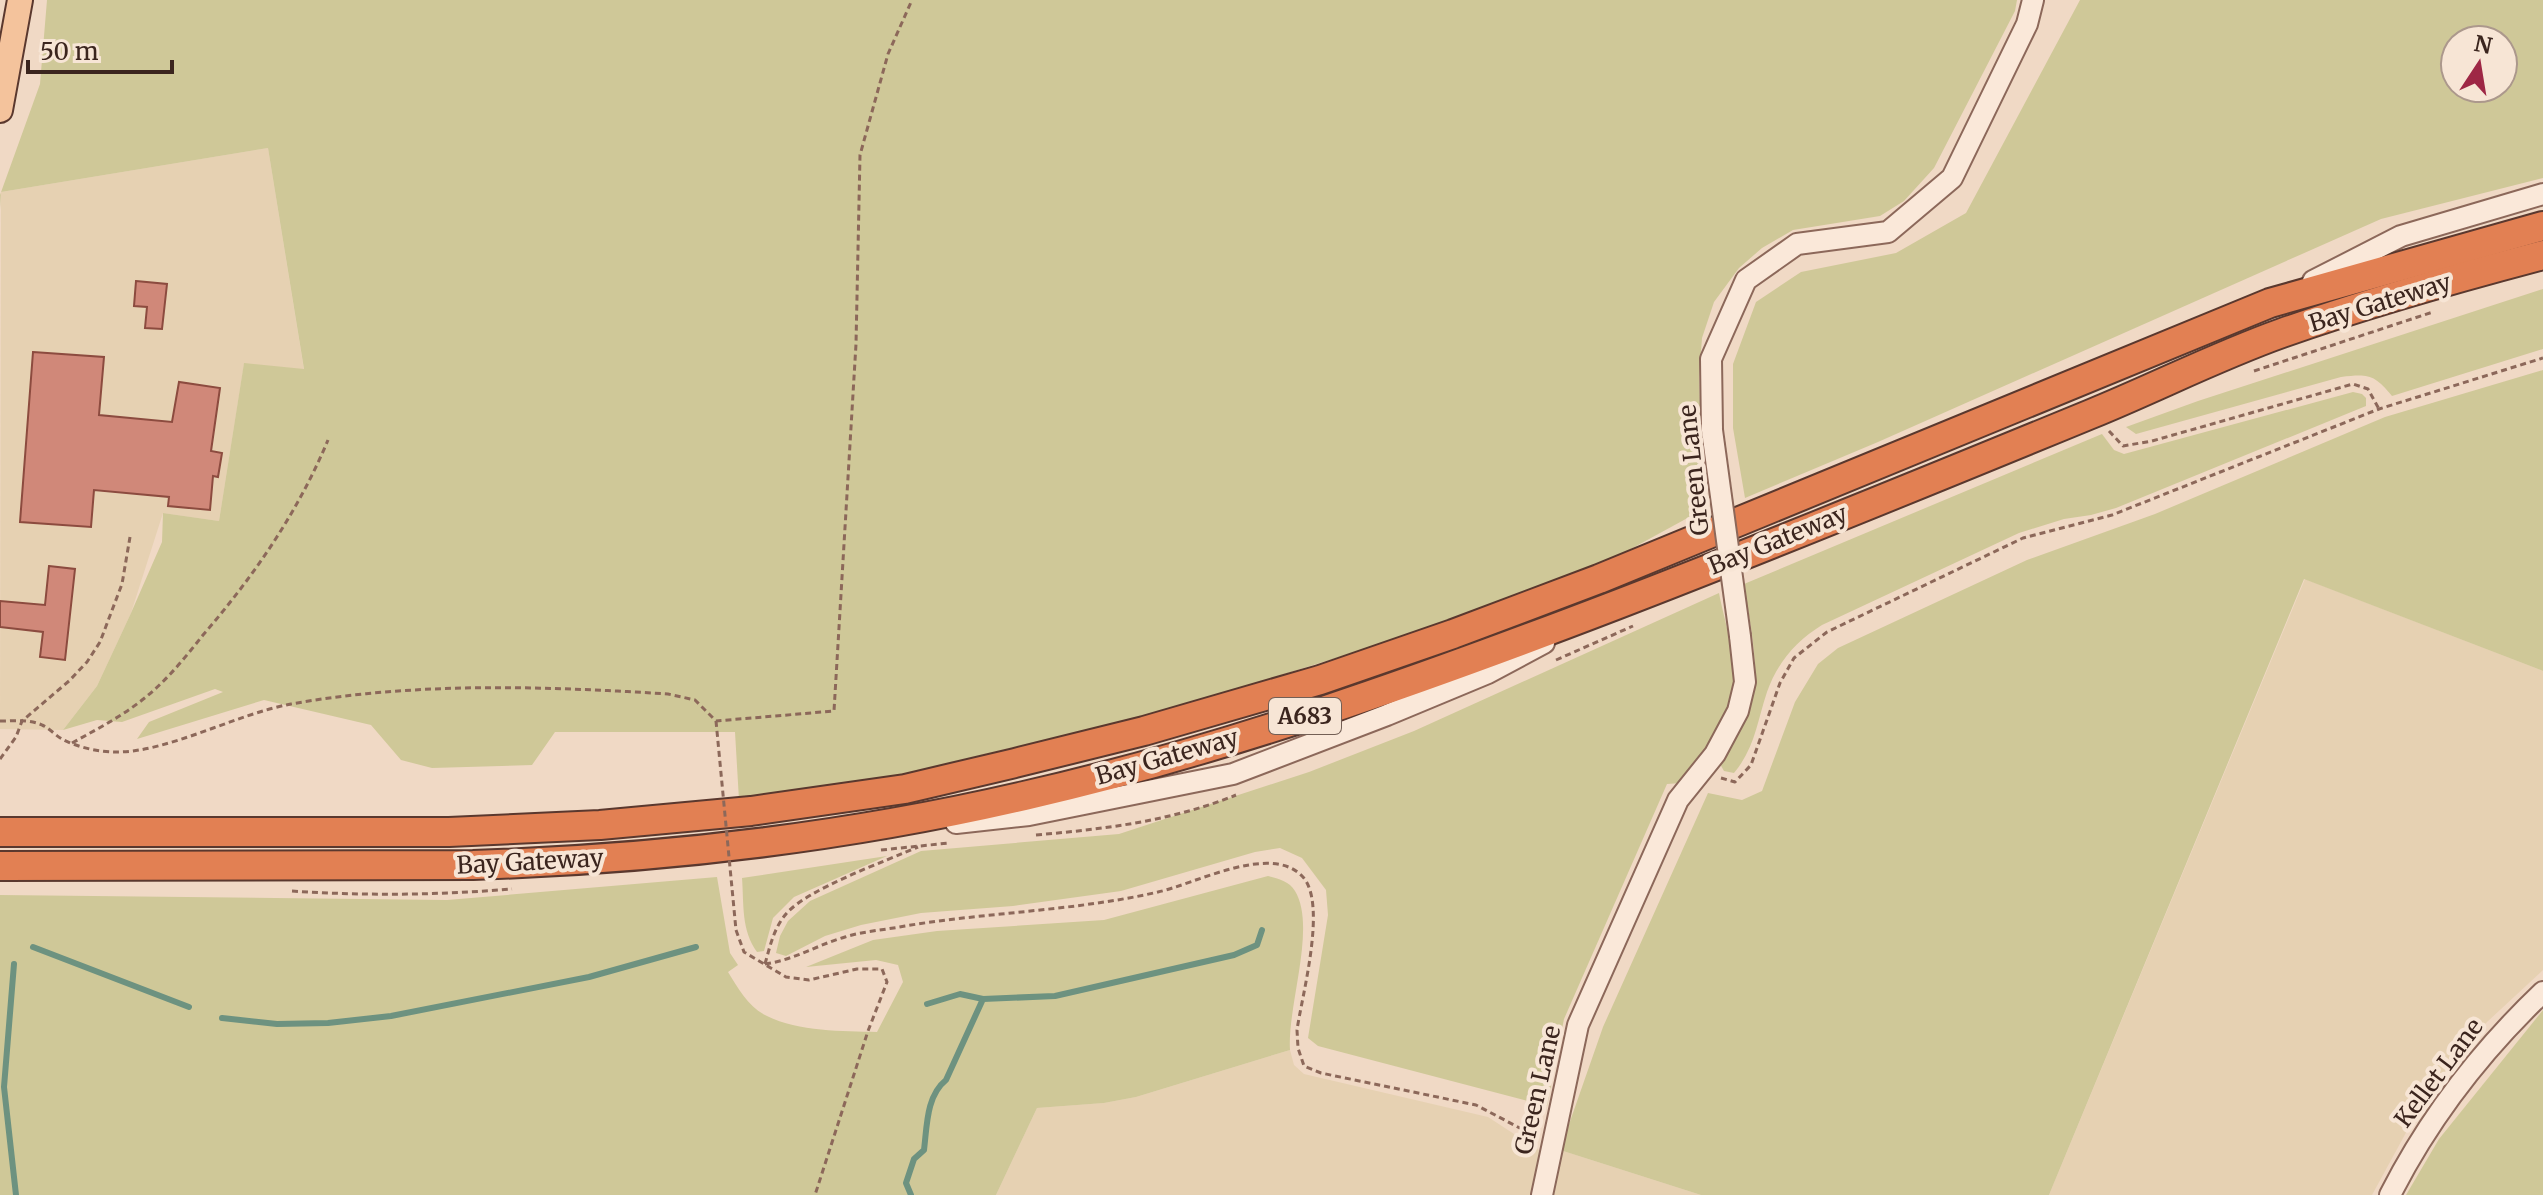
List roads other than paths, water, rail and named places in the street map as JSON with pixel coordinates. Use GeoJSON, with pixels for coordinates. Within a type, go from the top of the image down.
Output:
{"type":"FeatureCollection","features":[{"type":"Feature","properties":{"kind":"highway","name":"Bay Gateway"},"geometry":{"type":"LineString","coordinates":[[0,832],[357,833],[569,827],[751,811],[905,789],[1144,731],[1320,680],[1599,579],[2270,303],[2543,226]]}},
{"type":"Feature","properties":{"kind":"highway","name":"Bay Gateway"},"geometry":{"type":"LineString","coordinates":[[0,866],[473,865],[591,860],[749,845],[909,820],[1024,796],[1150,764],[1324,710],[1615,606],[2083,418],[2278,334],[2543,255]]}},
{"type":"Feature","properties":{"kind":"main road"},"geometry":{"type":"LineString","coordinates":[[0,110],[20,0]]}},
{"type":"Feature","properties":{"kind":"street","name":"Green Lane"},"geometry":{"type":"LineString","coordinates":[[1542,1195],[1578,1025],[1678,800],[1715,754],[1738,711],[1745,682],[1712,430],[1711,359],[1746,280],[1797,244],[1888,232],[1952,178],[2027,24],[2033,0]]}},
{"type":"Feature","properties":{"kind":"street"},"geometry":{"type":"LineString","coordinates":[[2270,303],[2401,236],[2543,194]]}},
{"type":"Feature","properties":{"kind":"street","name":"Kellet Lane"},"geometry":{"type":"LineString","coordinates":[[2390,1195],[2416,1148],[2474,1064],[2500,1033],[2543,992]]}},
{"type":"Feature","properties":{"kind":"waterway"},"geometry":{"type":"LineString","coordinates":[[911,1195],[906,1183],[914,1159],[924,1150],[931,1103],[946,1080],[983,999],[1055,996],[1234,955],[1257,945],[1262,930]]}},
{"type":"Feature","properties":{"kind":"waterway"},"geometry":{"type":"LineString","coordinates":[[33,947],[189,1007]]}},
{"type":"Feature","properties":{"kind":"waterway"},"geometry":{"type":"LineString","coordinates":[[222,1018],[277,1024],[328,1023],[391,1016],[589,977],[696,947]]}},
{"type":"Feature","properties":{"kind":"waterway"},"geometry":{"type":"LineString","coordinates":[[14,964],[4,1087],[16,1195]]}},
{"type":"Feature","properties":{"kind":"waterway"},"geometry":{"type":"LineString","coordinates":[[927,1004],[960,994],[983,999]]}}]}
